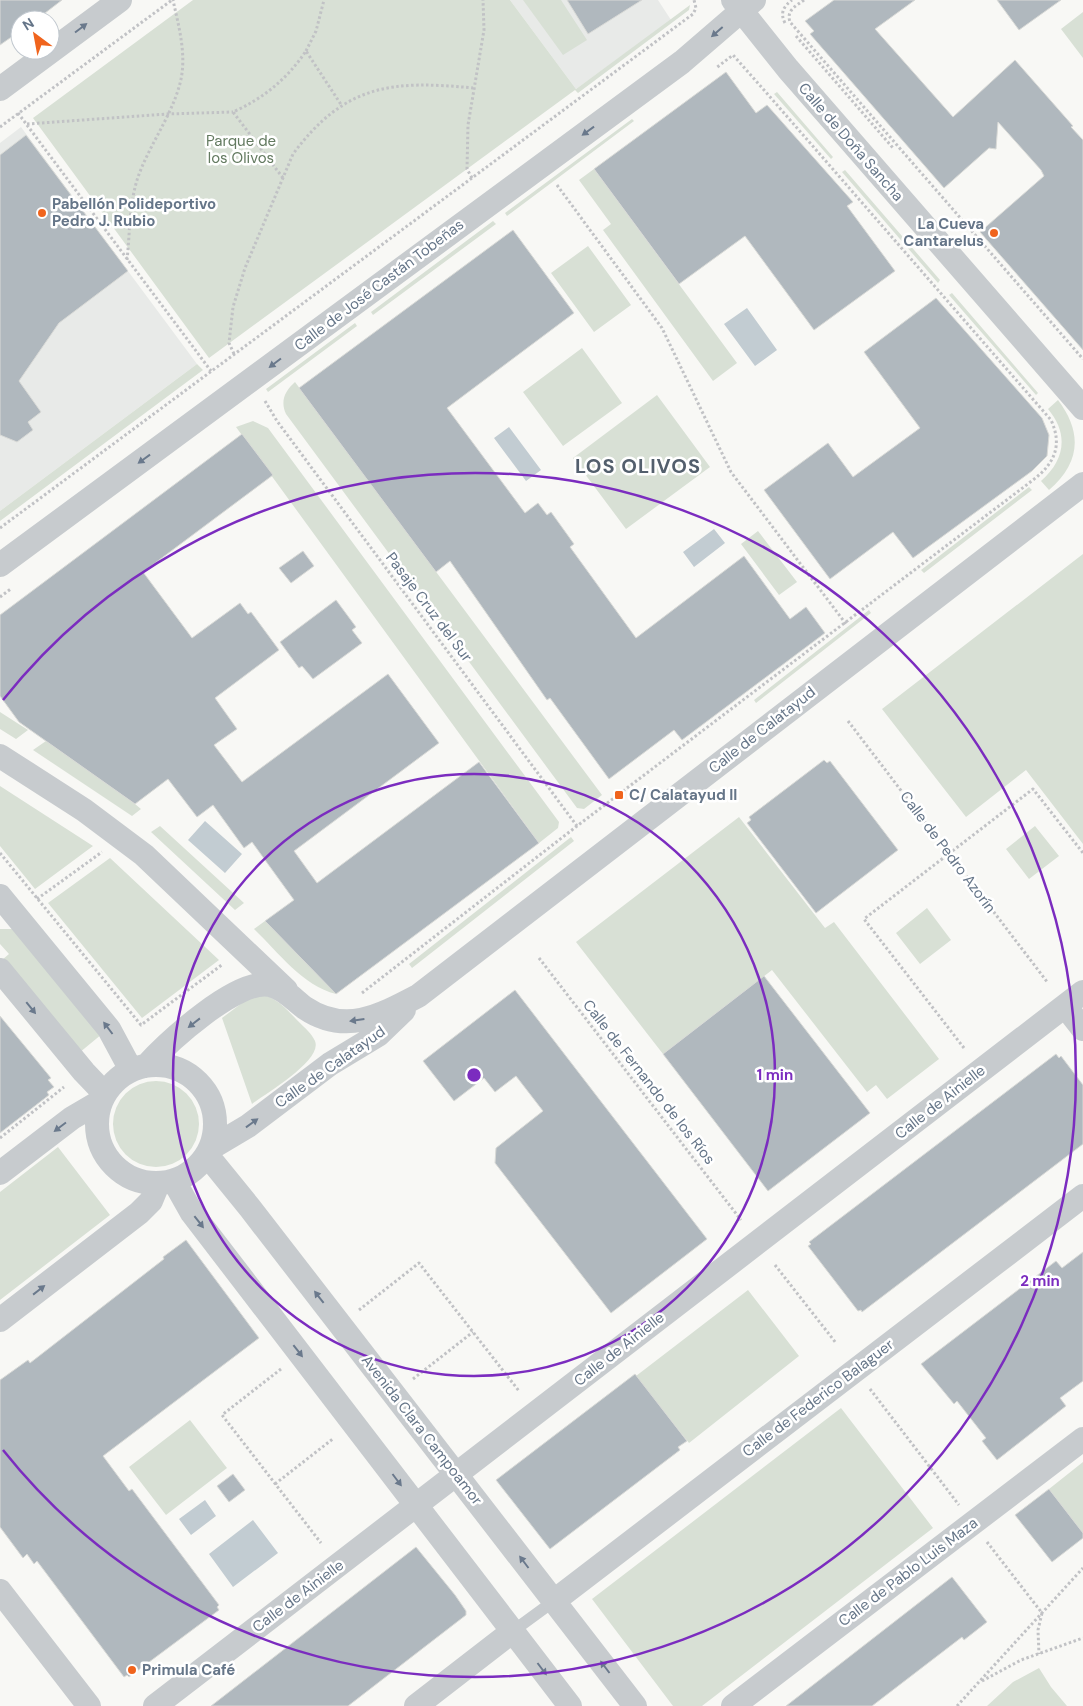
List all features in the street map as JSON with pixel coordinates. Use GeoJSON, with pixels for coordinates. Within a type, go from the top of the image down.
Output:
{"type":"FeatureCollection","features":[{"type":"Feature","properties":{"kind":"street"},"geometry":{"type":"LineString","coordinates":[[0,89],[120,0]]}},
{"type":"Feature","properties":{"kind":"street","name":"Calle de Doña Sancha"},"geometry":{"type":"LineString","coordinates":[[742,4],[788,69],[1077,401],[1083,417]]}},
{"type":"Feature","properties":{"kind":"street","name":"Calle de José Castán Tobeñas"},"geometry":{"type":"LineString","coordinates":[[0,565],[682,62],[742,4]]}},
{"type":"Feature","properties":{"kind":"street","name":"Calle de Calatayud"},"geometry":{"type":"LineString","coordinates":[[209,1151],[248,1126],[330,1064],[378,1035],[418,996],[1081,482]]}},
{"type":"Feature","properties":{"kind":"street"},"geometry":{"type":"LineString","coordinates":[[0,756],[125,839],[163,872],[232,952],[245,963],[240,984],[233,994]]}},
{"type":"Feature","properties":{"kind":"street"},"geometry":{"type":"LineString","coordinates":[[0,896],[139,1068]]}},
{"type":"Feature","properties":{"kind":"street"},"geometry":{"type":"LineString","coordinates":[[232,952],[305,1008]]}},
{"type":"Feature","properties":{"kind":"street"},"geometry":{"type":"LineString","coordinates":[[0,970],[103,1097]]}},
{"type":"Feature","properties":{"kind":"street","name":"Calle de Calatayud"},"geometry":{"type":"LineString","coordinates":[[139,1068],[164,1046],[233,994],[250,986],[271,985],[279,988],[321,1018],[339,1022],[356,1022],[389,1011],[418,996]]}},
{"type":"Feature","properties":{"kind":"street"},"geometry":{"type":"LineString","coordinates":[[1074,999],[1083,1029]]}},
{"type":"Feature","properties":{"kind":"street","name":"Calle de Ainielle"},"geometry":{"type":"LineString","coordinates":[[155,1706],[1074,999]]}},
{"type":"Feature","properties":{"kind":"street"},"geometry":{"type":"LineString","coordinates":[[0,1173],[72,1118],[103,1097],[113,1084],[139,1068],[162,1066],[178,1069],[192,1077],[203,1088],[211,1101],[215,1117],[215,1132],[209,1151],[198,1166],[166,1182],[139,1213],[0,1320]]}},
{"type":"Feature","properties":{"kind":"street"},"geometry":{"type":"LineString","coordinates":[[103,1097],[97,1118],[98,1134],[103,1150],[112,1164],[125,1175],[140,1182],[166,1182]]}},
{"type":"Feature","properties":{"kind":"street","name":"Avenida Clara Campoamor"},"geometry":{"type":"LineString","coordinates":[[209,1151],[635,1706]]}},
{"type":"Feature","properties":{"kind":"street"},"geometry":{"type":"LineString","coordinates":[[166,1182],[192,1213],[570,1706]]}},
{"type":"Feature","properties":{"kind":"street","name":"Calle de Federico Balaguer"},"geometry":{"type":"LineString","coordinates":[[554,1601],[1083,1196]]}},
{"type":"Feature","properties":{"kind":"street","name":"Calle de Pablo Luis Maza"},"geometry":{"type":"LineString","coordinates":[[734,1706],[1083,1439]]}},
{"type":"Feature","properties":{"kind":"street"},"geometry":{"type":"LineString","coordinates":[[0,1591],[89,1706]]}},
{"type":"Feature","properties":{"kind":"street"},"geometry":{"type":"LineString","coordinates":[[416,1706],[513,1631]]}},
{"type":"Feature","properties":{"kind":"lane"},"geometry":{"type":"LineString","coordinates":[[513,1631],[554,1601]]}},
{"type":"Feature","properties":{"kind":"path"},"geometry":{"type":"LineString","coordinates":[[0,127],[172,0],[180,28],[183,66],[180,87],[138,177],[131,205],[127,260]]}},
{"type":"Feature","properties":{"kind":"path"},"geometry":{"type":"LineString","coordinates":[[26,124],[168,114],[233,112],[252,104],[276,87],[296,66],[316,31],[324,0]]}},
{"type":"Feature","properties":{"kind":"path"},"geometry":{"type":"LineString","coordinates":[[472,178],[467,169],[468,125],[484,30],[483,0]]}},
{"type":"Feature","properties":{"kind":"path"},"geometry":{"type":"LineString","coordinates":[[0,528],[693,14],[696,8],[694,0]]}},
{"type":"Feature","properties":{"kind":"path"},"geometry":{"type":"LineString","coordinates":[[792,0],[784,6],[782,12],[786,24],[906,164]]}},
{"type":"Feature","properties":{"kind":"path"},"geometry":{"type":"LineString","coordinates":[[804,0],[790,10],[788,16],[790,22],[1083,359]]}},
{"type":"Feature","properties":{"kind":"path"},"geometry":{"type":"LineString","coordinates":[[306,51],[342,106]]}},
{"type":"Feature","properties":{"kind":"path"},"geometry":{"type":"LineString","coordinates":[[356,996],[397,968],[577,826],[846,624],[1046,470],[1055,454],[1057,437],[1051,420],[733,55],[712,71]]}},
{"type":"Feature","properties":{"kind":"path"},"geometry":{"type":"LineString","coordinates":[[234,354],[229,343],[232,307],[245,268],[293,154],[317,124],[364,92],[391,86],[427,84],[473,88]]}},
{"type":"Feature","properties":{"kind":"path"},"geometry":{"type":"LineString","coordinates":[[233,112],[283,178]]}},
{"type":"Feature","properties":{"kind":"path"},"geometry":{"type":"LineString","coordinates":[[18,113],[211,371]]}},
{"type":"Feature","properties":{"kind":"path"},"geometry":{"type":"LineString","coordinates":[[550,191],[565,180]]}},
{"type":"Feature","properties":{"kind":"path"},"geometry":{"type":"LineString","coordinates":[[557,186],[662,328],[731,472],[846,624]]}},
{"type":"Feature","properties":{"kind":"path"},"geometry":{"type":"LineString","coordinates":[[257,407],[273,395]]}},
{"type":"Feature","properties":{"kind":"path","name":"Pasaje Cruz del Sur"},"geometry":{"type":"LineString","coordinates":[[265,401],[282,429],[577,826]]}},
{"type":"Feature","properties":{"kind":"path"},"geometry":{"type":"LineString","coordinates":[[0,597],[16,585]]}},
{"type":"Feature","properties":{"kind":"path","name":"Calle de Pedro Azorín"},"geometry":{"type":"LineString","coordinates":[[848,721],[1048,983]]}},
{"type":"Feature","properties":{"kind":"path"},"geometry":{"type":"LineString","coordinates":[[964,1048],[864,919],[1033,789],[1083,852]]}},
{"type":"Feature","properties":{"kind":"path"},"geometry":{"type":"LineString","coordinates":[[37,899],[106,849]]}},
{"type":"Feature","properties":{"kind":"path"},"geometry":{"type":"LineString","coordinates":[[0,853],[141,1025],[232,952]]}},
{"type":"Feature","properties":{"kind":"path","name":"Calle de Fernando de los Ríos"},"geometry":{"type":"LineString","coordinates":[[539,958],[741,1220]]}},
{"type":"Feature","properties":{"kind":"path"},"geometry":{"type":"LineString","coordinates":[[0,1138],[64,1088],[64,1083]]}},
{"type":"Feature","properties":{"kind":"path"},"geometry":{"type":"LineString","coordinates":[[359,1310],[419,1263],[518,1391]]}},
{"type":"Feature","properties":{"kind":"path"},"geometry":{"type":"LineString","coordinates":[[775,1265],[836,1344]]}},
{"type":"Feature","properties":{"kind":"path"},"geometry":{"type":"LineString","coordinates":[[412,1379],[473,1332]]}},
{"type":"Feature","properties":{"kind":"path"},"geometry":{"type":"LineString","coordinates":[[286,1366],[222,1415],[321,1543]]}},
{"type":"Feature","properties":{"kind":"path"},"geometry":{"type":"LineString","coordinates":[[867,1384],[963,1510]]}},
{"type":"Feature","properties":{"kind":"path"},"geometry":{"type":"LineString","coordinates":[[276,1484],[339,1435]]}},
{"type":"Feature","properties":{"kind":"path"},"geometry":{"type":"LineString","coordinates":[[985,1538],[1042,1613]]}},
{"type":"Feature","properties":{"kind":"path"},"geometry":{"type":"LineString","coordinates":[[957,1706],[1083,1568]]}},
{"type":"Feature","properties":{"kind":"path"},"geometry":{"type":"LineString","coordinates":[[1039,1654],[1038,1630],[1042,1613]]}},
{"type":"Feature","properties":{"kind":"path"},"geometry":{"type":"LineString","coordinates":[[977,1684],[1007,1666],[1083,1638]]}},
{"type":"Feature","properties":{"kind":"shaded area"},"geometry":{"type":"Polygon","coordinates":[[[510,0],[658,0],[671,20],[576,89],[510,0]]]}},
{"type":"Feature","properties":{"kind":"shaded area"},"geometry":{"type":"Polygon","coordinates":[[[21,127],[197,364],[0,511],[0,143],[21,127]]]}},
{"type":"Feature","properties":{"kind":"shaded area"},"geometry":{"type":"Polygon","coordinates":[[[747,308],[777,350],[755,366],[724,324],[747,308]]]}},
{"type":"Feature","properties":{"kind":"shaded area"},"geometry":{"type":"Polygon","coordinates":[[[509,427],[541,470],[526,481],[494,438],[509,427]]]}},
{"type":"Feature","properties":{"kind":"shaded area"},"geometry":{"type":"Polygon","coordinates":[[[714,529],[725,543],[694,567],[683,552],[714,529]]]}},
{"type":"Feature","properties":{"kind":"shaded area"},"geometry":{"type":"Polygon","coordinates":[[[205,821],[242,854],[225,873],[188,840],[205,821]]]}},
{"type":"Feature","properties":{"kind":"shaded area"},"geometry":{"type":"Polygon","coordinates":[[[205,1500],[216,1516],[191,1535],[179,1519],[205,1500]]]}},
{"type":"Feature","properties":{"kind":"shaded area"},"geometry":{"type":"Polygon","coordinates":[[[253,1520],[278,1553],[233,1587],[209,1554],[253,1520]]]}},
{"type":"Feature","properties":{"kind":"green space","name":"Parque de los Olivos"},"geometry":{"type":"Polygon","coordinates":[[[193,0],[510,0],[576,89],[690,5],[689,10],[578,93],[575,90],[209,358],[33,118],[193,0]]]}},
{"type":"Feature","properties":{"kind":"green space"},"geometry":{"type":"Polygon","coordinates":[[[523,0],[561,0],[587,40],[563,55],[523,0]]]}},
{"type":"Feature","properties":{"kind":"green space"},"geometry":{"type":"Polygon","coordinates":[[[1083,12],[1083,58],[1061,29],[1083,12]]]}},
{"type":"Feature","properties":{"kind":"green space"},"geometry":{"type":"Polygon","coordinates":[[[777,92],[833,157],[831,159],[774,94],[777,92]]]}},
{"type":"Feature","properties":{"kind":"green space"},"geometry":{"type":"Polygon","coordinates":[[[632,119],[634,121],[507,216],[505,213],[632,119]]]}},
{"type":"Feature","properties":{"kind":"green space"},"geometry":{"type":"Polygon","coordinates":[[[594,169],[737,363],[713,381],[603,230],[611,224],[579,180],[594,169]]]}},
{"type":"Feature","properties":{"kind":"green space"},"geometry":{"type":"Polygon","coordinates":[[[845,170],[940,280],[938,283],[842,172],[845,170]]]}},
{"type":"Feature","properties":{"kind":"green space"},"geometry":{"type":"Polygon","coordinates":[[[493,221],[496,224],[373,315],[371,312],[493,221]]]}},
{"type":"Feature","properties":{"kind":"green space"},"geometry":{"type":"Polygon","coordinates":[[[588,246],[631,305],[594,332],[551,273],[588,246]]]}},
{"type":"Feature","properties":{"kind":"green space"},"geometry":{"type":"Polygon","coordinates":[[[952,293],[1038,393],[1036,395],[949,295],[952,293]]]}},
{"type":"Feature","properties":{"kind":"green space"},"geometry":{"type":"Polygon","coordinates":[[[355,323],[357,326],[268,392],[266,389],[355,323]]]}},
{"type":"Feature","properties":{"kind":"green space"},"geometry":{"type":"Polygon","coordinates":[[[582,348],[622,403],[563,446],[523,392],[582,348]]]}},
{"type":"Feature","properties":{"kind":"green space"},"geometry":{"type":"Polygon","coordinates":[[[197,364],[203,370],[0,521],[0,511],[197,364]]]}},
{"type":"Feature","properties":{"kind":"green space"},"geometry":{"type":"Polygon","coordinates":[[[295,382],[602,795],[584,809],[577,808],[286,414],[283,405],[284,396],[295,382]]]}},
{"type":"Feature","properties":{"kind":"green space"},"geometry":{"type":"Polygon","coordinates":[[[657,395],[710,467],[626,529],[573,458],[657,395]]]}},
{"type":"Feature","properties":{"kind":"green space"},"geometry":{"type":"Polygon","coordinates":[[[1058,400],[1072,424],[1074,447],[1067,469],[1049,490],[1041,481],[1049,473],[1059,456],[1061,437],[1055,418],[1048,409],[1058,400]]]}},
{"type":"Feature","properties":{"kind":"green space"},"geometry":{"type":"Polygon","coordinates":[[[253,421],[268,428],[559,822],[558,828],[539,843],[236,427],[253,421]]]}},
{"type":"Feature","properties":{"kind":"green space"},"geometry":{"type":"Polygon","coordinates":[[[1029,487],[1032,490],[924,573],[921,570],[1029,487]]]}},
{"type":"Feature","properties":{"kind":"green space"},"geometry":{"type":"Polygon","coordinates":[[[758,531],[797,582],[779,595],[741,544],[758,531]]]}},
{"type":"Feature","properties":{"kind":"green space"},"geometry":{"type":"Polygon","coordinates":[[[1083,554],[1083,844],[1026,770],[966,817],[882,709],[1083,554]]]}},
{"type":"Feature","properties":{"kind":"green space"},"geometry":{"type":"Polygon","coordinates":[[[869,610],[871,613],[756,703],[754,700],[869,610]]]}},
{"type":"Feature","properties":{"kind":"green space"},"geometry":{"type":"Polygon","coordinates":[[[0,712],[28,730],[16,739],[0,729],[0,712]]]}},
{"type":"Feature","properties":{"kind":"green space"},"geometry":{"type":"Polygon","coordinates":[[[46,741],[141,809],[132,816],[33,750],[46,741]]]}},
{"type":"Feature","properties":{"kind":"green space"},"geometry":{"type":"Polygon","coordinates":[[[0,786],[93,846],[35,889],[0,846],[0,786]]]}},
{"type":"Feature","properties":{"kind":"green space"},"geometry":{"type":"Polygon","coordinates":[[[739,817],[825,928],[834,922],[939,1059],[887,1099],[876,1085],[867,1092],[772,970],[663,1054],[576,942],[739,817]]]}},
{"type":"Feature","properties":{"kind":"green space"},"geometry":{"type":"Polygon","coordinates":[[[160,826],[244,903],[235,910],[151,832],[160,826]]]}},
{"type":"Feature","properties":{"kind":"green space"},"geometry":{"type":"Polygon","coordinates":[[[1035,826],[1059,856],[1029,879],[1006,849],[1035,826]]]}},
{"type":"Feature","properties":{"kind":"green space"},"geometry":{"type":"Polygon","coordinates":[[[571,837],[574,841],[412,968],[409,964],[571,837]]]}},
{"type":"Feature","properties":{"kind":"green space"},"geometry":{"type":"Polygon","coordinates":[[[110,858],[219,960],[142,1018],[48,903],[110,858]]]}},
{"type":"Feature","properties":{"kind":"green space"},"geometry":{"type":"Polygon","coordinates":[[[927,908],[951,940],[920,964],[896,933],[927,908]]]}},
{"type":"Feature","properties":{"kind":"green space"},"geometry":{"type":"Polygon","coordinates":[[[265,921],[336,994],[313,984],[282,958],[254,929],[265,921]]]}},
{"type":"Feature","properties":{"kind":"green space"},"geometry":{"type":"Polygon","coordinates":[[[0,929],[16,929],[102,1034],[79,1053],[2,960],[9,954],[0,944],[0,929]]]}},
{"type":"Feature","properties":{"kind":"green space"},"geometry":{"type":"Polygon","coordinates":[[[260,993],[278,1002],[291,1013],[312,1036],[315,1041],[315,1049],[292,1076],[252,1104],[222,1018],[254,994],[260,993]]]}},
{"type":"Feature","properties":{"kind":"green space"},"geometry":{"type":"Polygon","coordinates":[[[156,1081],[172,1084],[180,1088],[192,1100],[196,1108],[199,1124],[196,1140],[192,1148],[180,1160],[172,1164],[156,1167],[140,1164],[132,1160],[120,1148],[116,1140],[113,1124],[116,1108],[120,1100],[132,1088],[140,1084],[156,1081]]]}},
{"type":"Feature","properties":{"kind":"green space"},"geometry":{"type":"Polygon","coordinates":[[[58,1147],[110,1215],[0,1300],[0,1192],[58,1147]]]}},
{"type":"Feature","properties":{"kind":"green space"},"geometry":{"type":"Polygon","coordinates":[[[748,1290],[799,1356],[689,1443],[636,1376],[748,1290]]]}},
{"type":"Feature","properties":{"kind":"green space"},"geometry":{"type":"Polygon","coordinates":[[[841,1408],[933,1528],[702,1706],[673,1706],[592,1599],[841,1408]]]}},
{"type":"Feature","properties":{"kind":"green space"},"geometry":{"type":"Polygon","coordinates":[[[190,1420],[227,1468],[166,1515],[129,1467],[190,1420]]]}},
{"type":"Feature","properties":{"kind":"green space"},"geometry":{"type":"Polygon","coordinates":[[[1083,1462],[1083,1533],[1049,1489],[1083,1462]]]}},
{"type":"Feature","properties":{"kind":"green space"},"geometry":{"type":"Polygon","coordinates":[[[1039,1668],[1051,1687],[1067,1706],[987,1706],[1013,1682],[1039,1668]]]}},
{"type":"Feature","properties":{"kind":"building"},"geometry":{"type":"Polygon","coordinates":[[[0,0],[62,0],[49,10],[10,10],[10,38],[0,45],[0,0]]]}},
{"type":"Feature","properties":{"kind":"building"},"geometry":{"type":"Polygon","coordinates":[[[567,0],[642,0],[588,34],[567,0]]]}},
{"type":"Feature","properties":{"kind":"building"},"geometry":{"type":"Polygon","coordinates":[[[834,0],[915,0],[875,29],[953,117],[1015,60],[1083,140],[1083,350],[980,232],[1044,176],[1041,170],[998,122],[996,149],[989,148],[944,188],[810,34],[814,31],[805,21],[834,0]]]}},
{"type":"Feature","properties":{"kind":"building"},"geometry":{"type":"Polygon","coordinates":[[[997,0],[1061,0],[1019,30],[997,0]]]}},
{"type":"Feature","properties":{"kind":"building"},"geometry":{"type":"Polygon","coordinates":[[[726,72],[756,113],[767,105],[853,202],[847,206],[895,271],[814,330],[745,236],[679,284],[594,169],[726,72]]]}},
{"type":"Feature","properties":{"kind":"building","name":"Pabellón Polideportivo Pedro J. Rubio"},"geometry":{"type":"Polygon","coordinates":[[[26,135],[128,271],[59,323],[19,381],[41,412],[28,422],[33,430],[17,442],[0,435],[0,155],[26,135]]]}},
{"type":"Feature","properties":{"kind":"building"},"geometry":{"type":"Polygon","coordinates":[[[513,230],[574,313],[447,408],[525,513],[538,503],[547,515],[551,512],[574,544],[570,547],[636,638],[744,556],[790,619],[806,607],[825,633],[682,740],[674,730],[609,779],[550,698],[547,700],[450,561],[436,572],[299,388],[513,230]]]}},
{"type":"Feature","properties":{"kind":"building"},"geometry":{"type":"Polygon","coordinates":[[[936,298],[1042,418],[1049,435],[1047,456],[1032,471],[913,558],[893,532],[830,579],[764,490],[828,443],[853,477],[920,428],[864,352],[936,298]]]}},
{"type":"Feature","properties":{"kind":"building"},"geometry":{"type":"Polygon","coordinates":[[[242,434],[273,475],[143,572],[192,638],[240,603],[248,614],[251,612],[279,650],[215,698],[237,729],[214,745],[242,782],[388,674],[439,743],[294,851],[317,883],[479,762],[539,843],[336,994],[265,921],[294,900],[252,842],[244,848],[213,805],[197,817],[168,779],[135,804],[19,722],[0,696],[0,615],[242,434]]]}},
{"type":"Feature","properties":{"kind":"building"},"geometry":{"type":"Polygon","coordinates":[[[303,551],[314,566],[291,583],[279,568],[303,551]]]}},
{"type":"Feature","properties":{"kind":"building"},"geometry":{"type":"Polygon","coordinates":[[[336,600],[356,627],[352,630],[362,643],[313,679],[302,666],[299,668],[280,642],[336,600]]]}},
{"type":"Feature","properties":{"kind":"building"},"geometry":{"type":"Polygon","coordinates":[[[824,760],[827,763],[830,761],[898,850],[816,913],[747,823],[751,820],[749,817],[824,760]]]}},
{"type":"Feature","properties":{"kind":"building"},"geometry":{"type":"Polygon","coordinates":[[[764,976],[870,1113],[768,1191],[663,1054],[764,976]]]}},
{"type":"Feature","properties":{"kind":"building"},"geometry":{"type":"Polygon","coordinates":[[[515,990],[707,1239],[611,1313],[495,1163],[496,1148],[543,1111],[516,1076],[495,1092],[484,1078],[454,1101],[423,1061],[515,990]]]}},
{"type":"Feature","properties":{"kind":"building"},"geometry":{"type":"Polygon","coordinates":[[[0,1016],[51,1078],[48,1080],[54,1087],[47,1092],[49,1095],[0,1133],[0,1016]]]}},
{"type":"Feature","properties":{"kind":"building"},"geometry":{"type":"Polygon","coordinates":[[[1056,1054],[1059,1058],[1061,1056],[1083,1085],[1083,1144],[862,1312],[861,1310],[858,1311],[808,1246],[811,1244],[809,1242],[1056,1054]]]}},
{"type":"Feature","properties":{"kind":"building"},"geometry":{"type":"Polygon","coordinates":[[[186,1240],[259,1338],[103,1456],[129,1491],[132,1489],[219,1605],[217,1607],[219,1610],[129,1677],[127,1675],[124,1677],[37,1561],[34,1564],[27,1554],[23,1558],[0,1527],[0,1380],[28,1360],[30,1363],[186,1240]]]}},
{"type":"Feature","properties":{"kind":"building"},"geometry":{"type":"Polygon","coordinates":[[[1083,1252],[1083,1381],[1060,1398],[1066,1406],[997,1460],[982,1441],[986,1438],[957,1401],[954,1404],[921,1364],[1056,1261],[1062,1268],[1083,1252]]]}},
{"type":"Feature","properties":{"kind":"building"},"geometry":{"type":"Polygon","coordinates":[[[635,1374],[687,1441],[678,1447],[680,1450],[550,1549],[496,1480],[635,1374]]]}},
{"type":"Feature","properties":{"kind":"building"},"geometry":{"type":"Polygon","coordinates":[[[233,1474],[245,1490],[229,1502],[217,1486],[233,1474]]]}},
{"type":"Feature","properties":{"kind":"building"},"geometry":{"type":"Polygon","coordinates":[[[1049,1489],[1083,1533],[1083,1538],[1052,1562],[1015,1515],[1049,1489]]]}},
{"type":"Feature","properties":{"kind":"building"},"geometry":{"type":"Polygon","coordinates":[[[416,1547],[455,1595],[466,1611],[466,1615],[348,1706],[211,1706],[416,1547]]]}},
{"type":"Feature","properties":{"kind":"building"},"geometry":{"type":"Polygon","coordinates":[[[952,1577],[987,1622],[964,1640],[962,1637],[872,1706],[786,1706],[952,1577]]]}},
{"type":"Feature","properties":{"kind":"place","name":"Pabellón Polideportivo Pedro J. Rubio"},"geometry":{"type":"Point","coordinates":[42,213]}},
{"type":"Feature","properties":{"kind":"place","name":"La Cueva Cantarelus"},"geometry":{"type":"Point","coordinates":[994,233]}},
{"type":"Feature","properties":{"kind":"place","name":"C/ Calatayud II"},"geometry":{"type":"Point","coordinates":[619,795]}},
{"type":"Feature","properties":{"kind":"place","name":"Primula Café"},"geometry":{"type":"Point","coordinates":[132,1670]}},
{"type":"Feature","properties":{"kind":"district","name":"LOS OLIVOS"},"geometry":{"type":"Point","coordinates":[638,466]}}]}
